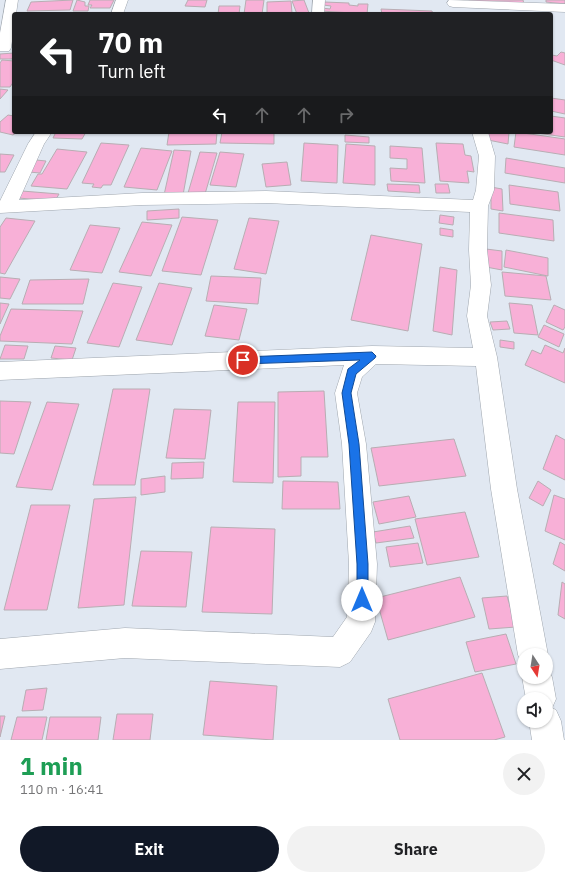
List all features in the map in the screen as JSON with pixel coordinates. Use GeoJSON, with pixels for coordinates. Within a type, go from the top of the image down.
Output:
{"type":"FeatureCollection","features":[{"type":"Feature","properties":{"kind":"street"},"geometry":{"type":"LineString","coordinates":[[6,48],[12,0]]}},
{"type":"Feature","properties":{"kind":"street"},"geometry":{"type":"LineString","coordinates":[[118,12],[122,0]]}},
{"type":"Feature","properties":{"kind":"street"},"geometry":{"type":"LineString","coordinates":[[318,12],[319,0]]}},
{"type":"Feature","properties":{"kind":"street"},"geometry":{"type":"LineString","coordinates":[[453,6],[565,8]]}},
{"type":"Feature","properties":{"kind":"street"},"geometry":{"type":"LineString","coordinates":[[4,207],[36,144],[43,134]]}},
{"type":"Feature","properties":{"kind":"street"},"geometry":{"type":"LineString","coordinates":[[481,134],[487,156],[485,190],[479,206],[478,250],[481,285],[477,316],[486,357],[504,489],[532,648]]}},
{"type":"Feature","properties":{"kind":"street"},"geometry":{"type":"LineString","coordinates":[[4,207],[142,199],[266,197],[479,206]]}},
{"type":"Feature","properties":{"kind":"street"},"geometry":{"type":"LineString","coordinates":[[0,371],[372,356],[486,357]]}},
{"type":"Feature","properties":{"kind":"street"},"geometry":{"type":"LineString","coordinates":[[0,654],[125,644],[340,652],[361,622],[362,600],[362,564],[354,444],[346,393],[352,372],[372,356]]}},
{"type":"Feature","properties":{"kind":"street"},"geometry":{"type":"LineString","coordinates":[[546,728],[548,740]]}},
{"type":"Feature","properties":{"kind":"building"},"geometry":{"type":"Polygon","coordinates":[[[73,0],[70,10],[27,11],[31,2],[73,0]]]}},
{"type":"Feature","properties":{"kind":"building"},"geometry":{"type":"Polygon","coordinates":[[[77,0],[85,2],[85,6],[89,6],[88,11],[73,11],[77,0]]]}},
{"type":"Feature","properties":{"kind":"building"},"geometry":{"type":"Polygon","coordinates":[[[90,0],[114,0],[110,8],[90,8],[92,5],[88,5],[90,0]]]}},
{"type":"Feature","properties":{"kind":"building"},"geometry":{"type":"Polygon","coordinates":[[[188,0],[207,0],[205,7],[185,6],[188,0]]]}},
{"type":"Feature","properties":{"kind":"building"},"geometry":{"type":"Polygon","coordinates":[[[246,0],[264,0],[262,12],[244,12],[246,0]]]}},
{"type":"Feature","properties":{"kind":"building"},"geometry":{"type":"Polygon","coordinates":[[[304,0],[309,12],[296,12],[292,1],[304,0]]]}},
{"type":"Feature","properties":{"kind":"building"},"geometry":{"type":"Polygon","coordinates":[[[469,0],[523,0],[524,4],[469,3],[469,0]]]}},
{"type":"Feature","properties":{"kind":"building"},"geometry":{"type":"Polygon","coordinates":[[[546,0],[565,0],[565,4],[546,2],[546,0]]]}},
{"type":"Feature","properties":{"kind":"building"},"geometry":{"type":"Polygon","coordinates":[[[291,1],[292,12],[267,12],[267,2],[291,1]]]}},
{"type":"Feature","properties":{"kind":"building"},"geometry":{"type":"Polygon","coordinates":[[[324,2],[349,3],[349,5],[358,6],[358,4],[368,4],[367,12],[321,11],[322,8],[330,9],[331,6],[323,5],[324,2]]]}},
{"type":"Feature","properties":{"kind":"building"},"geometry":{"type":"Polygon","coordinates":[[[219,6],[240,6],[239,12],[218,12],[219,6]]]}},
{"type":"Feature","properties":{"kind":"building"},"geometry":{"type":"Polygon","coordinates":[[[381,9],[432,12],[382,12],[381,9]]]}},
{"type":"Feature","properties":{"kind":"building"},"geometry":{"type":"Polygon","coordinates":[[[561,52],[565,53],[565,65],[553,61],[553,55],[557,56],[561,52]]]}},
{"type":"Feature","properties":{"kind":"building"},"geometry":{"type":"Polygon","coordinates":[[[12,53],[12,59],[0,59],[0,54],[12,53]]]}},
{"type":"Feature","properties":{"kind":"building"},"geometry":{"type":"Polygon","coordinates":[[[2,60],[12,61],[12,84],[10,87],[0,87],[0,63],[2,60]]]}},
{"type":"Feature","properties":{"kind":"building"},"geometry":{"type":"Polygon","coordinates":[[[0,89],[8,90],[0,99],[0,89]]]}},
{"type":"Feature","properties":{"kind":"building"},"geometry":{"type":"Polygon","coordinates":[[[553,98],[565,100],[565,114],[553,111],[553,98]]]}},
{"type":"Feature","properties":{"kind":"building"},"geometry":{"type":"Polygon","coordinates":[[[8,115],[12,116],[12,134],[14,134],[13,135],[0,132],[0,122],[8,115]]]}},
{"type":"Feature","properties":{"kind":"building"},"geometry":{"type":"Polygon","coordinates":[[[553,116],[565,118],[565,137],[544,134],[553,134],[553,116]]]}},
{"type":"Feature","properties":{"kind":"building"},"geometry":{"type":"Polygon","coordinates":[[[55,134],[85,134],[82,139],[53,138],[55,134]]]}},
{"type":"Feature","properties":{"kind":"building"},"geometry":{"type":"Polygon","coordinates":[[[169,134],[217,134],[216,144],[167,145],[169,134]]]}},
{"type":"Feature","properties":{"kind":"building"},"geometry":{"type":"Polygon","coordinates":[[[222,134],[274,134],[274,144],[220,143],[222,134]]]}},
{"type":"Feature","properties":{"kind":"building"},"geometry":{"type":"Polygon","coordinates":[[[484,134],[509,134],[508,144],[483,139],[484,134]]]}},
{"type":"Feature","properties":{"kind":"building"},"geometry":{"type":"Polygon","coordinates":[[[516,134],[530,134],[565,139],[565,155],[514,147],[516,134]]]}},
{"type":"Feature","properties":{"kind":"building"},"geometry":{"type":"Polygon","coordinates":[[[345,135],[369,137],[369,143],[345,142],[345,135]]]}},
{"type":"Feature","properties":{"kind":"building"},"geometry":{"type":"Polygon","coordinates":[[[101,143],[129,145],[111,185],[103,185],[101,188],[92,187],[94,184],[82,183],[101,143]]]}},
{"type":"Feature","properties":{"kind":"building"},"geometry":{"type":"Polygon","coordinates":[[[304,143],[338,145],[337,183],[301,181],[304,143]]]}},
{"type":"Feature","properties":{"kind":"building"},"geometry":{"type":"Polygon","coordinates":[[[436,143],[463,144],[465,155],[471,156],[474,172],[467,171],[469,183],[440,181],[436,143]]]}},
{"type":"Feature","properties":{"kind":"building"},"geometry":{"type":"Polygon","coordinates":[[[346,144],[375,146],[375,185],[343,183],[346,144]]]}},
{"type":"Feature","properties":{"kind":"building"},"geometry":{"type":"Polygon","coordinates":[[[390,146],[422,148],[425,183],[391,181],[390,168],[407,169],[407,159],[390,158],[390,146]]]}},
{"type":"Feature","properties":{"kind":"building"},"geometry":{"type":"Polygon","coordinates":[[[141,148],[172,151],[157,190],[124,187],[141,148]]]}},
{"type":"Feature","properties":{"kind":"building"},"geometry":{"type":"Polygon","coordinates":[[[57,149],[87,152],[67,189],[31,186],[38,174],[42,174],[57,149]]]}},
{"type":"Feature","properties":{"kind":"building"},"geometry":{"type":"Polygon","coordinates":[[[174,150],[191,151],[183,195],[164,195],[174,150]]]}},
{"type":"Feature","properties":{"kind":"building"},"geometry":{"type":"Polygon","coordinates":[[[200,152],[217,153],[205,194],[188,193],[200,152]]]}},
{"type":"Feature","properties":{"kind":"building"},"geometry":{"type":"Polygon","coordinates":[[[220,152],[244,154],[236,187],[210,185],[220,152]]]}},
{"type":"Feature","properties":{"kind":"building"},"geometry":{"type":"Polygon","coordinates":[[[0,154],[14,155],[5,172],[0,172],[0,154]]]}},
{"type":"Feature","properties":{"kind":"building"},"geometry":{"type":"Polygon","coordinates":[[[506,158],[565,168],[565,183],[505,173],[506,158]]]}},
{"type":"Feature","properties":{"kind":"building"},"geometry":{"type":"Polygon","coordinates":[[[36,160],[46,161],[40,173],[29,172],[36,160]]]}},
{"type":"Feature","properties":{"kind":"building"},"geometry":{"type":"Polygon","coordinates":[[[287,162],[291,185],[266,187],[262,164],[287,162]]]}},
{"type":"Feature","properties":{"kind":"building"},"geometry":{"type":"Polygon","coordinates":[[[387,184],[419,185],[420,193],[388,191],[387,184]]]}},
{"type":"Feature","properties":{"kind":"building"},"geometry":{"type":"Polygon","coordinates":[[[435,184],[448,184],[450,193],[436,193],[435,184]]]}},
{"type":"Feature","properties":{"kind":"building"},"geometry":{"type":"Polygon","coordinates":[[[509,185],[558,192],[560,211],[510,204],[509,185]]]}},
{"type":"Feature","properties":{"kind":"building"},"geometry":{"type":"Polygon","coordinates":[[[491,187],[502,189],[503,211],[491,209],[491,187]]]}},
{"type":"Feature","properties":{"kind":"building"},"geometry":{"type":"Polygon","coordinates":[[[22,191],[59,194],[55,201],[18,198],[22,191]]]}},
{"type":"Feature","properties":{"kind":"building"},"geometry":{"type":"Polygon","coordinates":[[[179,209],[179,218],[147,220],[147,211],[179,209]]]}},
{"type":"Feature","properties":{"kind":"building"},"geometry":{"type":"Polygon","coordinates":[[[499,213],[553,220],[554,241],[499,233],[499,213]]]}},
{"type":"Feature","properties":{"kind":"building"},"geometry":{"type":"Polygon","coordinates":[[[440,215],[454,217],[453,225],[439,223],[440,215]]]}},
{"type":"Feature","properties":{"kind":"building"},"geometry":{"type":"Polygon","coordinates":[[[182,217],[218,220],[201,275],[162,271],[182,217]]]}},
{"type":"Feature","properties":{"kind":"building"},"geometry":{"type":"Polygon","coordinates":[[[6,218],[35,221],[5,274],[0,273],[0,227],[6,218]]]}},
{"type":"Feature","properties":{"kind":"building"},"geometry":{"type":"Polygon","coordinates":[[[249,218],[279,221],[266,274],[234,269],[249,218]]]}},
{"type":"Feature","properties":{"kind":"building"},"geometry":{"type":"Polygon","coordinates":[[[142,222],[172,225],[151,276],[119,272],[142,222]]]}},
{"type":"Feature","properties":{"kind":"building"},"geometry":{"type":"Polygon","coordinates":[[[90,225],[120,228],[102,273],[70,270],[90,225]]]}},
{"type":"Feature","properties":{"kind":"building"},"geometry":{"type":"Polygon","coordinates":[[[440,228],[453,230],[453,237],[440,235],[440,228]]]}},
{"type":"Feature","properties":{"kind":"building"},"geometry":{"type":"Polygon","coordinates":[[[371,235],[422,244],[408,331],[351,320],[371,235]]]}},
{"type":"Feature","properties":{"kind":"building"},"geometry":{"type":"Polygon","coordinates":[[[486,249],[502,251],[502,270],[486,267],[486,249]]]}},
{"type":"Feature","properties":{"kind":"building"},"geometry":{"type":"Polygon","coordinates":[[[506,250],[548,258],[548,276],[504,267],[506,250]]]}},
{"type":"Feature","properties":{"kind":"building"},"geometry":{"type":"Polygon","coordinates":[[[440,267],[457,270],[452,335],[433,331],[440,267]]]}},
{"type":"Feature","properties":{"kind":"building"},"geometry":{"type":"Polygon","coordinates":[[[502,272],[546,276],[551,300],[505,296],[502,272]]]}},
{"type":"Feature","properties":{"kind":"building"},"geometry":{"type":"Polygon","coordinates":[[[211,276],[261,278],[258,304],[206,301],[211,276]]]}},
{"type":"Feature","properties":{"kind":"building"},"geometry":{"type":"Polygon","coordinates":[[[0,277],[20,279],[10,299],[0,298],[0,277]]]}},
{"type":"Feature","properties":{"kind":"building"},"geometry":{"type":"Polygon","coordinates":[[[89,279],[83,304],[22,304],[30,280],[89,279]]]}},
{"type":"Feature","properties":{"kind":"building"},"geometry":{"type":"Polygon","coordinates":[[[113,283],[142,287],[119,347],[87,343],[113,283]]]}},
{"type":"Feature","properties":{"kind":"building"},"geometry":{"type":"Polygon","coordinates":[[[159,283],[192,288],[172,345],[136,340],[159,283]]]}},
{"type":"Feature","properties":{"kind":"building"},"geometry":{"type":"Polygon","coordinates":[[[0,303],[9,304],[0,324],[0,303]]]}},
{"type":"Feature","properties":{"kind":"building"},"geometry":{"type":"Polygon","coordinates":[[[509,303],[532,305],[538,335],[514,333],[509,303]]]}},
{"type":"Feature","properties":{"kind":"building"},"geometry":{"type":"Polygon","coordinates":[[[214,305],[247,309],[239,340],[205,336],[214,305]]]}},
{"type":"Feature","properties":{"kind":"building"},"geometry":{"type":"Polygon","coordinates":[[[554,305],[565,310],[565,327],[563,330],[546,322],[554,305]]]}},
{"type":"Feature","properties":{"kind":"building"},"geometry":{"type":"Polygon","coordinates":[[[11,309],[83,311],[72,344],[0,341],[0,336],[11,309]]]}},
{"type":"Feature","properties":{"kind":"building"},"geometry":{"type":"Polygon","coordinates":[[[507,321],[510,329],[493,330],[490,322],[507,321]]]}},
{"type":"Feature","properties":{"kind":"building"},"geometry":{"type":"Polygon","coordinates":[[[544,325],[564,334],[559,347],[538,337],[544,325]]]}},
{"type":"Feature","properties":{"kind":"building"},"geometry":{"type":"Polygon","coordinates":[[[500,340],[514,342],[514,349],[500,347],[500,340]]]}},
{"type":"Feature","properties":{"kind":"building"},"geometry":{"type":"Polygon","coordinates":[[[5,345],[28,346],[24,359],[0,359],[5,345]]]}},
{"type":"Feature","properties":{"kind":"building"},"geometry":{"type":"Polygon","coordinates":[[[545,345],[563,353],[565,348],[565,383],[525,365],[532,350],[541,354],[545,345]]]}},
{"type":"Feature","properties":{"kind":"building"},"geometry":{"type":"Polygon","coordinates":[[[55,346],[76,348],[72,360],[51,358],[55,346]]]}},
{"type":"Feature","properties":{"kind":"building"},"geometry":{"type":"Polygon","coordinates":[[[113,389],[150,389],[135,485],[93,485],[113,389]]]}},
{"type":"Feature","properties":{"kind":"building"},"geometry":{"type":"Polygon","coordinates":[[[324,391],[328,457],[301,457],[301,476],[278,477],[278,392],[324,391]]]}},
{"type":"Feature","properties":{"kind":"building"},"geometry":{"type":"Polygon","coordinates":[[[0,401],[31,402],[14,454],[0,453],[0,401]]]}},
{"type":"Feature","properties":{"kind":"building"},"geometry":{"type":"Polygon","coordinates":[[[47,402],[79,404],[52,490],[16,487],[47,402]]]}},
{"type":"Feature","properties":{"kind":"building"},"geometry":{"type":"Polygon","coordinates":[[[238,402],[275,402],[273,483],[233,482],[238,402]]]}},
{"type":"Feature","properties":{"kind":"building"},"geometry":{"type":"Polygon","coordinates":[[[174,409],[211,410],[205,459],[166,458],[174,409]]]}},
{"type":"Feature","properties":{"kind":"building"},"geometry":{"type":"Polygon","coordinates":[[[556,435],[565,440],[565,480],[543,469],[556,435]]]}},
{"type":"Feature","properties":{"kind":"building"},"geometry":{"type":"Polygon","coordinates":[[[454,439],[466,476],[379,486],[371,448],[454,439]]]}},
{"type":"Feature","properties":{"kind":"building"},"geometry":{"type":"Polygon","coordinates":[[[204,462],[203,478],[171,479],[172,463],[204,462]]]}},
{"type":"Feature","properties":{"kind":"building"},"geometry":{"type":"Polygon","coordinates":[[[165,476],[165,492],[141,495],[141,479],[165,476]]]}},
{"type":"Feature","properties":{"kind":"building"},"geometry":{"type":"Polygon","coordinates":[[[283,481],[338,482],[340,509],[282,509],[283,481]]]}},
{"type":"Feature","properties":{"kind":"building"},"geometry":{"type":"Polygon","coordinates":[[[538,481],[551,490],[543,506],[529,498],[538,481]]]}},
{"type":"Feature","properties":{"kind":"building"},"geometry":{"type":"Polygon","coordinates":[[[554,495],[565,499],[565,540],[545,531],[554,495]]]}},
{"type":"Feature","properties":{"kind":"building"},"geometry":{"type":"Polygon","coordinates":[[[409,496],[416,517],[379,524],[373,502],[409,496]]]}},
{"type":"Feature","properties":{"kind":"building"},"geometry":{"type":"Polygon","coordinates":[[[136,497],[124,605],[78,608],[94,499],[136,497]]]}},
{"type":"Feature","properties":{"kind":"building"},"geometry":{"type":"Polygon","coordinates":[[[31,505],[70,505],[47,610],[4,610],[31,505]]]}},
{"type":"Feature","properties":{"kind":"building"},"geometry":{"type":"Polygon","coordinates":[[[465,512],[479,557],[427,565],[415,519],[465,512]]]}},
{"type":"Feature","properties":{"kind":"building"},"geometry":{"type":"Polygon","coordinates":[[[410,526],[414,538],[376,543],[373,532],[410,526]]]}},
{"type":"Feature","properties":{"kind":"building"},"geometry":{"type":"Polygon","coordinates":[[[211,527],[275,529],[272,614],[202,612],[211,527]]]}},
{"type":"Feature","properties":{"kind":"building"},"geometry":{"type":"Polygon","coordinates":[[[560,542],[565,545],[565,571],[553,564],[560,542]]]}},
{"type":"Feature","properties":{"kind":"building"},"geometry":{"type":"Polygon","coordinates":[[[418,543],[423,563],[390,567],[386,547],[418,543]]]}},
{"type":"Feature","properties":{"kind":"building"},"geometry":{"type":"Polygon","coordinates":[[[141,551],[192,552],[186,607],[132,606],[141,551]]]}},
{"type":"Feature","properties":{"kind":"building"},"geometry":{"type":"Polygon","coordinates":[[[460,577],[475,617],[388,640],[376,598],[460,577]]]}},
{"type":"Feature","properties":{"kind":"building"},"geometry":{"type":"Polygon","coordinates":[[[562,582],[565,584],[565,619],[558,615],[562,582]]]}},
{"type":"Feature","properties":{"kind":"building"},"geometry":{"type":"Polygon","coordinates":[[[507,596],[516,627],[489,629],[482,598],[507,596]]]}},
{"type":"Feature","properties":{"kind":"building"},"geometry":{"type":"Polygon","coordinates":[[[506,634],[516,664],[475,672],[466,642],[506,634]]]}},
{"type":"Feature","properties":{"kind":"building"},"geometry":{"type":"Polygon","coordinates":[[[482,673],[505,737],[494,740],[400,740],[388,699],[482,673]]]}},
{"type":"Feature","properties":{"kind":"building"},"geometry":{"type":"Polygon","coordinates":[[[210,681],[277,686],[273,740],[203,735],[210,681]]]}},
{"type":"Feature","properties":{"kind":"building"},"geometry":{"type":"Polygon","coordinates":[[[47,688],[43,710],[22,711],[26,690],[47,688]]]}},
{"type":"Feature","properties":{"kind":"building"},"geometry":{"type":"Polygon","coordinates":[[[117,714],[153,714],[150,740],[113,740],[117,714]]]}},
{"type":"Feature","properties":{"kind":"building"},"geometry":{"type":"Polygon","coordinates":[[[0,716],[5,716],[0,737],[0,716]]]}},
{"type":"Feature","properties":{"kind":"building"},"geometry":{"type":"Polygon","coordinates":[[[17,717],[47,717],[42,740],[11,740],[17,717]]]}},
{"type":"Feature","properties":{"kind":"building"},"geometry":{"type":"Polygon","coordinates":[[[50,717],[101,717],[98,740],[46,740],[50,717]]]}},
{"type":"Feature","properties":{"kind":"route"},"geometry":{"type":"LineString","coordinates":[[243,360],[372,356],[352,372],[346,393],[354,444],[362,564],[362,600]]}}]}
